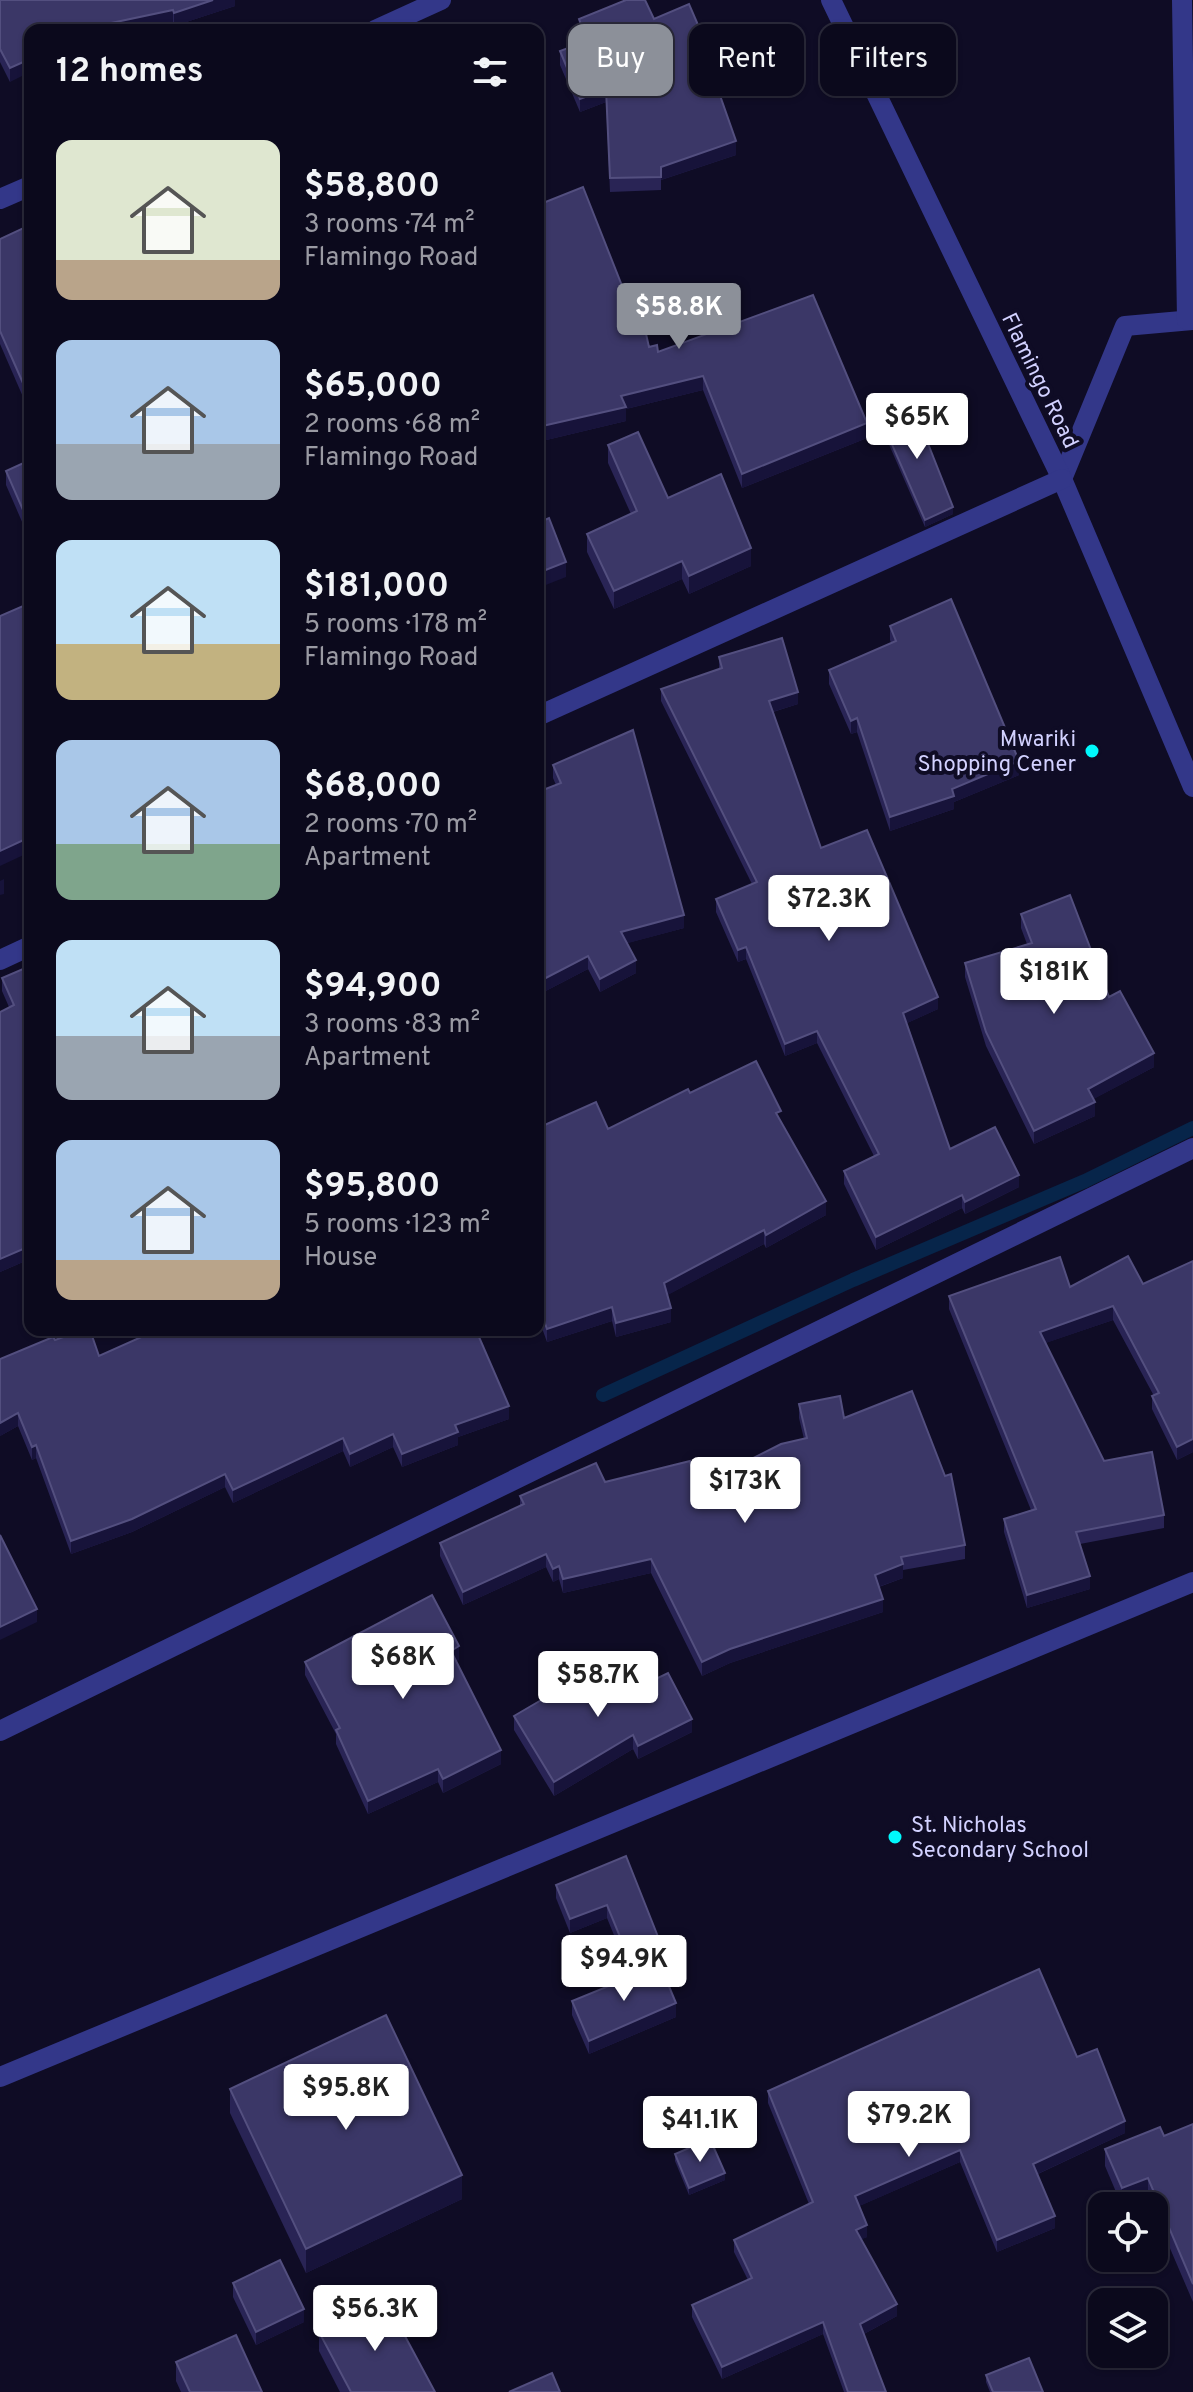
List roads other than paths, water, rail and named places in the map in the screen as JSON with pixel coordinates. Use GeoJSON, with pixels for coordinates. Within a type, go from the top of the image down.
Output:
{"type":"FeatureCollection","features":[{"type":"Feature","properties":{"kind":"street"},"geometry":{"type":"LineString","coordinates":[[388,24],[441,0]]}},
{"type":"Feature","properties":{"kind":"street","name":"Flamingo Road"},"geometry":{"type":"LineString","coordinates":[[831,0],[1062,479],[1193,787]]}},
{"type":"Feature","properties":{"kind":"street"},"geometry":{"type":"LineString","coordinates":[[544,713],[1062,479],[1125,326],[1190,320],[1182,0]]}},
{"type":"Feature","properties":{"kind":"street"},"geometry":{"type":"LineString","coordinates":[[0,199],[24,189]]}},
{"type":"Feature","properties":{"kind":"street"},"geometry":{"type":"LineString","coordinates":[[0,960],[24,949]]}},
{"type":"Feature","properties":{"kind":"street"},"geometry":{"type":"LineString","coordinates":[[0,1731],[1193,1148]]}},
{"type":"Feature","properties":{"kind":"street"},"geometry":{"type":"LineString","coordinates":[[0,2077],[1193,1582]]}},
{"type":"Feature","properties":{"kind":"waterway"},"geometry":{"type":"LineString","coordinates":[[603,1395],[853,1280],[1085,1181],[1193,1128]]}},
{"type":"Feature","properties":{"kind":"place","name":"Mwariki Shopping Cener"},"geometry":{"type":"Point","coordinates":[1092,751]}},
{"type":"Feature","properties":{"kind":"place","name":"St. Nicholas Secondary School"},"geometry":{"type":"Point","coordinates":[895,1837]}}]}
